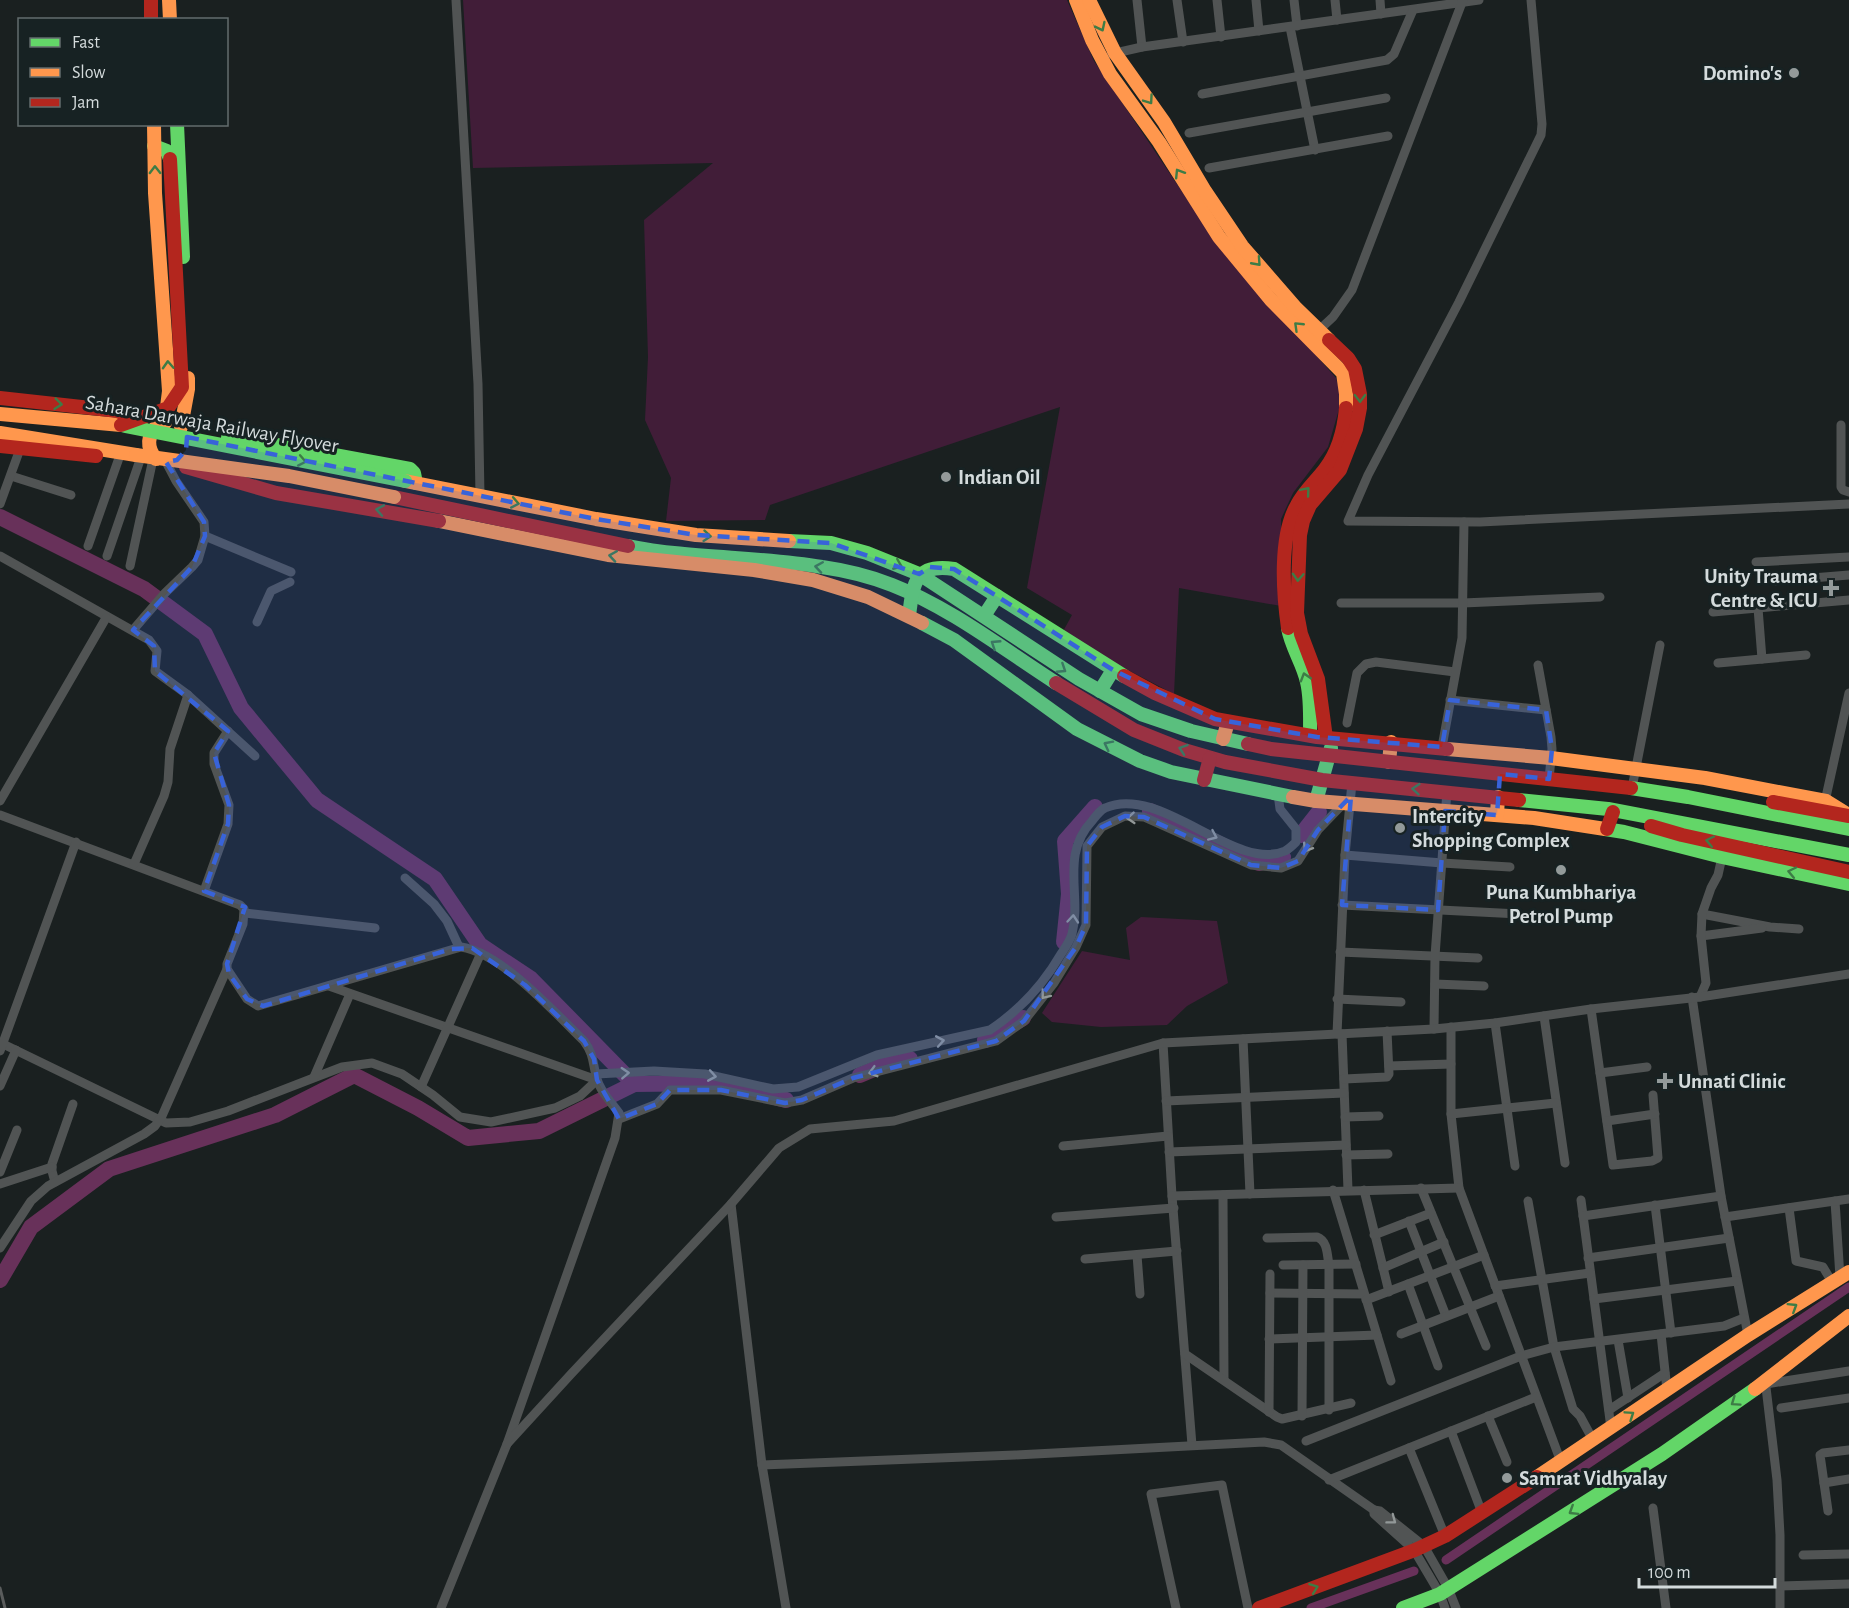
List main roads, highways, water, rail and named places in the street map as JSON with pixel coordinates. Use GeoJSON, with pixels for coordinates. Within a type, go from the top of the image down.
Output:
{"type":"FeatureCollection","features":[{"type":"Feature","properties":{"kind":"main road"},"geometry":{"type":"LineString","coordinates":[[151,0],[152,18]]}},
{"type":"Feature","properties":{"kind":"main road"},"geometry":{"type":"LineString","coordinates":[[169,0],[170,18]]}},
{"type":"Feature","properties":{"kind":"main road"},"geometry":{"type":"LineString","coordinates":[[1076,0],[1101,58],[1159,142],[1219,237],[1271,300],[1344,374],[1348,396],[1335,451],[1332,460],[1297,502],[1290,521],[1285,562],[1288,630],[1306,680],[1310,701],[1310,735]]}},
{"type":"Feature","properties":{"kind":"main road"},"geometry":{"type":"LineString","coordinates":[[1089,0],[1115,52],[1164,122],[1215,207],[1242,246],[1296,308],[1348,358],[1359,381],[1360,401],[1356,429],[1341,470],[1310,505],[1300,535],[1297,613],[1301,634],[1318,679],[1329,738],[1329,756],[1316,801]]}},
{"type":"Feature","properties":{"kind":"main road"},"geometry":{"type":"LineString","coordinates":[[154,126],[155,193],[169,391],[168,408]]}},
{"type":"Feature","properties":{"kind":"main road"},"geometry":{"type":"LineString","coordinates":[[158,460],[186,450],[188,444],[183,430],[188,389],[177,126]]}},
{"type":"Feature","properties":{"kind":"main road"},"geometry":{"type":"LineString","coordinates":[[154,146],[167,151],[170,159],[182,387],[148,441],[148,448],[158,460]]}},
{"type":"Feature","properties":{"kind":"main road"},"geometry":{"type":"LineString","coordinates":[[0,398],[118,411],[159,426],[176,424],[183,430],[410,469],[414,473],[411,482]]}},
{"type":"Feature","properties":{"kind":"main road"},"geometry":{"type":"LineString","coordinates":[[121,425],[168,408]]}},
{"type":"Feature","properties":{"kind":"main road","name":"Sahara Darwaja Railway Flyover"},"geometry":{"type":"LineString","coordinates":[[0,414],[121,425],[596,519],[696,535],[831,543],[867,552],[919,574],[1070,674],[1141,714],[1191,731],[1271,749],[1632,788],[1849,829]]}},
{"type":"Feature","properties":{"kind":"main road","name":"Sahara Darwaja Railway Flyover"},"geometry":{"type":"LineString","coordinates":[[0,433],[289,476],[648,550],[756,558],[824,567],[892,585],[912,594],[946,612],[1071,693],[1134,730],[1184,750],[1210,758],[1322,780],[1447,791],[1611,810]]}},
{"type":"Feature","properties":{"kind":"main road"},"geometry":{"type":"LineString","coordinates":[[0,446],[158,460],[276,494],[411,515],[608,555],[754,570],[813,580],[868,597],[954,640],[1077,729],[1140,761],[1171,772],[1316,801],[1534,818],[1607,829],[1722,857],[1849,884]]}},
{"type":"Feature","properties":{"kind":"main road"},"geometry":{"type":"LineString","coordinates":[[411,515],[413,501]]}},
{"type":"Feature","properties":{"kind":"main road"},"geometry":{"type":"LineString","coordinates":[[909,616],[912,594],[919,574],[930,567],[940,566],[954,569],[1113,670],[1155,693],[1215,719],[1329,738],[1551,758],[1705,778],[1824,806],[1849,815]]}},
{"type":"Feature","properties":{"kind":"main road"},"geometry":{"type":"LineString","coordinates":[[984,616],[997,596]]}},
{"type":"Feature","properties":{"kind":"main road"},"geometry":{"type":"LineString","coordinates":[[1100,691],[1113,670]]}},
{"type":"Feature","properties":{"kind":"main road"},"geometry":{"type":"LineString","coordinates":[[1223,739],[1228,722]]}},
{"type":"Feature","properties":{"kind":"main road"},"geometry":{"type":"LineString","coordinates":[[1389,762],[1391,742]]}},
{"type":"Feature","properties":{"kind":"main road"},"geometry":{"type":"LineString","coordinates":[[1204,780],[1210,758]]}},
{"type":"Feature","properties":{"kind":"main road"},"geometry":{"type":"LineString","coordinates":[[1671,794],[1674,786],[1824,806]]}},
{"type":"Feature","properties":{"kind":"main road"},"geometry":{"type":"LineString","coordinates":[[1497,815],[1498,797]]}},
{"type":"Feature","properties":{"kind":"main road"},"geometry":{"type":"LineString","coordinates":[[1611,810],[1849,855]]}},
{"type":"Feature","properties":{"kind":"main road"},"geometry":{"type":"LineString","coordinates":[[1607,829],[1611,810]]}},
{"type":"Feature","properties":{"kind":"main road"},"geometry":{"type":"LineString","coordinates":[[1611,810],[1622,817],[1682,835],[1849,872]]}},
{"type":"Feature","properties":{"kind":"main road"},"geometry":{"type":"LineString","coordinates":[[1259,1608],[1419,1548],[1445,1536],[1560,1462],[1748,1335],[1840,1277]]}},
{"type":"Feature","properties":{"kind":"main road"},"geometry":{"type":"LineString","coordinates":[[1404,1608],[1444,1591],[1662,1454],[1766,1381],[1849,1316]]}},
{"type":"Feature","properties":{"kind":"waterway"},"geometry":{"type":"LineString","coordinates":[[0,517],[144,589],[205,634],[241,708],[317,800],[435,879],[480,945],[531,979],[634,1084]]}},
{"type":"Feature","properties":{"kind":"waterway"},"geometry":{"type":"LineString","coordinates":[[1064,942],[1069,894],[1065,841],[1095,807]]}},
{"type":"Feature","properties":{"kind":"waterway"},"geometry":{"type":"LineString","coordinates":[[1150,811],[1259,863],[1283,857]]}},
{"type":"Feature","properties":{"kind":"waterway"},"geometry":{"type":"LineString","coordinates":[[1301,835],[1319,812]]}},
{"type":"Feature","properties":{"kind":"waterway"},"geometry":{"type":"LineString","coordinates":[[985,1040],[1023,1018]]}},
{"type":"Feature","properties":{"kind":"waterway"},"geometry":{"type":"LineString","coordinates":[[860,1075],[893,1061],[910,1059]]}},
{"type":"Feature","properties":{"kind":"waterway"},"geometry":{"type":"LineString","coordinates":[[0,1280],[31,1227],[109,1169],[275,1115],[354,1075],[418,1108],[468,1138],[539,1131],[634,1084],[721,1083],[786,1100]]}},
{"type":"Feature","properties":{"kind":"waterway"},"geometry":{"type":"LineString","coordinates":[[1446,1560],[1849,1287]]}},
{"type":"Feature","properties":{"kind":"waterway"},"geometry":{"type":"LineString","coordinates":[[1311,1608],[1414,1571]]}},
{"type":"Feature","properties":{"kind":"railway"},"geometry":{"type":"LineString","coordinates":[[0,1588],[5,1608]]}},
{"type":"Feature","properties":{"kind":"place","name":"Domino's"},"geometry":{"type":"Point","coordinates":[1794,73]}},
{"type":"Feature","properties":{"kind":"place","name":"Indian Oil"},"geometry":{"type":"Point","coordinates":[946,477]}},
{"type":"Feature","properties":{"kind":"place","name":"Unity Trauma Centre & ICU"},"geometry":{"type":"Point","coordinates":[1831,588]}},
{"type":"Feature","properties":{"kind":"place","name":"Intercity Shopping Complex"},"geometry":{"type":"Point","coordinates":[1400,828]}},
{"type":"Feature","properties":{"kind":"place","name":"Puna Kumbhariya Petrol Pump"},"geometry":{"type":"Point","coordinates":[1561,870]}},
{"type":"Feature","properties":{"kind":"place","name":"Unnati Clinic"},"geometry":{"type":"Point","coordinates":[1665,1081]}},
{"type":"Feature","properties":{"kind":"place","name":"Samrat Vidhyalay"},"geometry":{"type":"Point","coordinates":[1507,1478]}}]}
